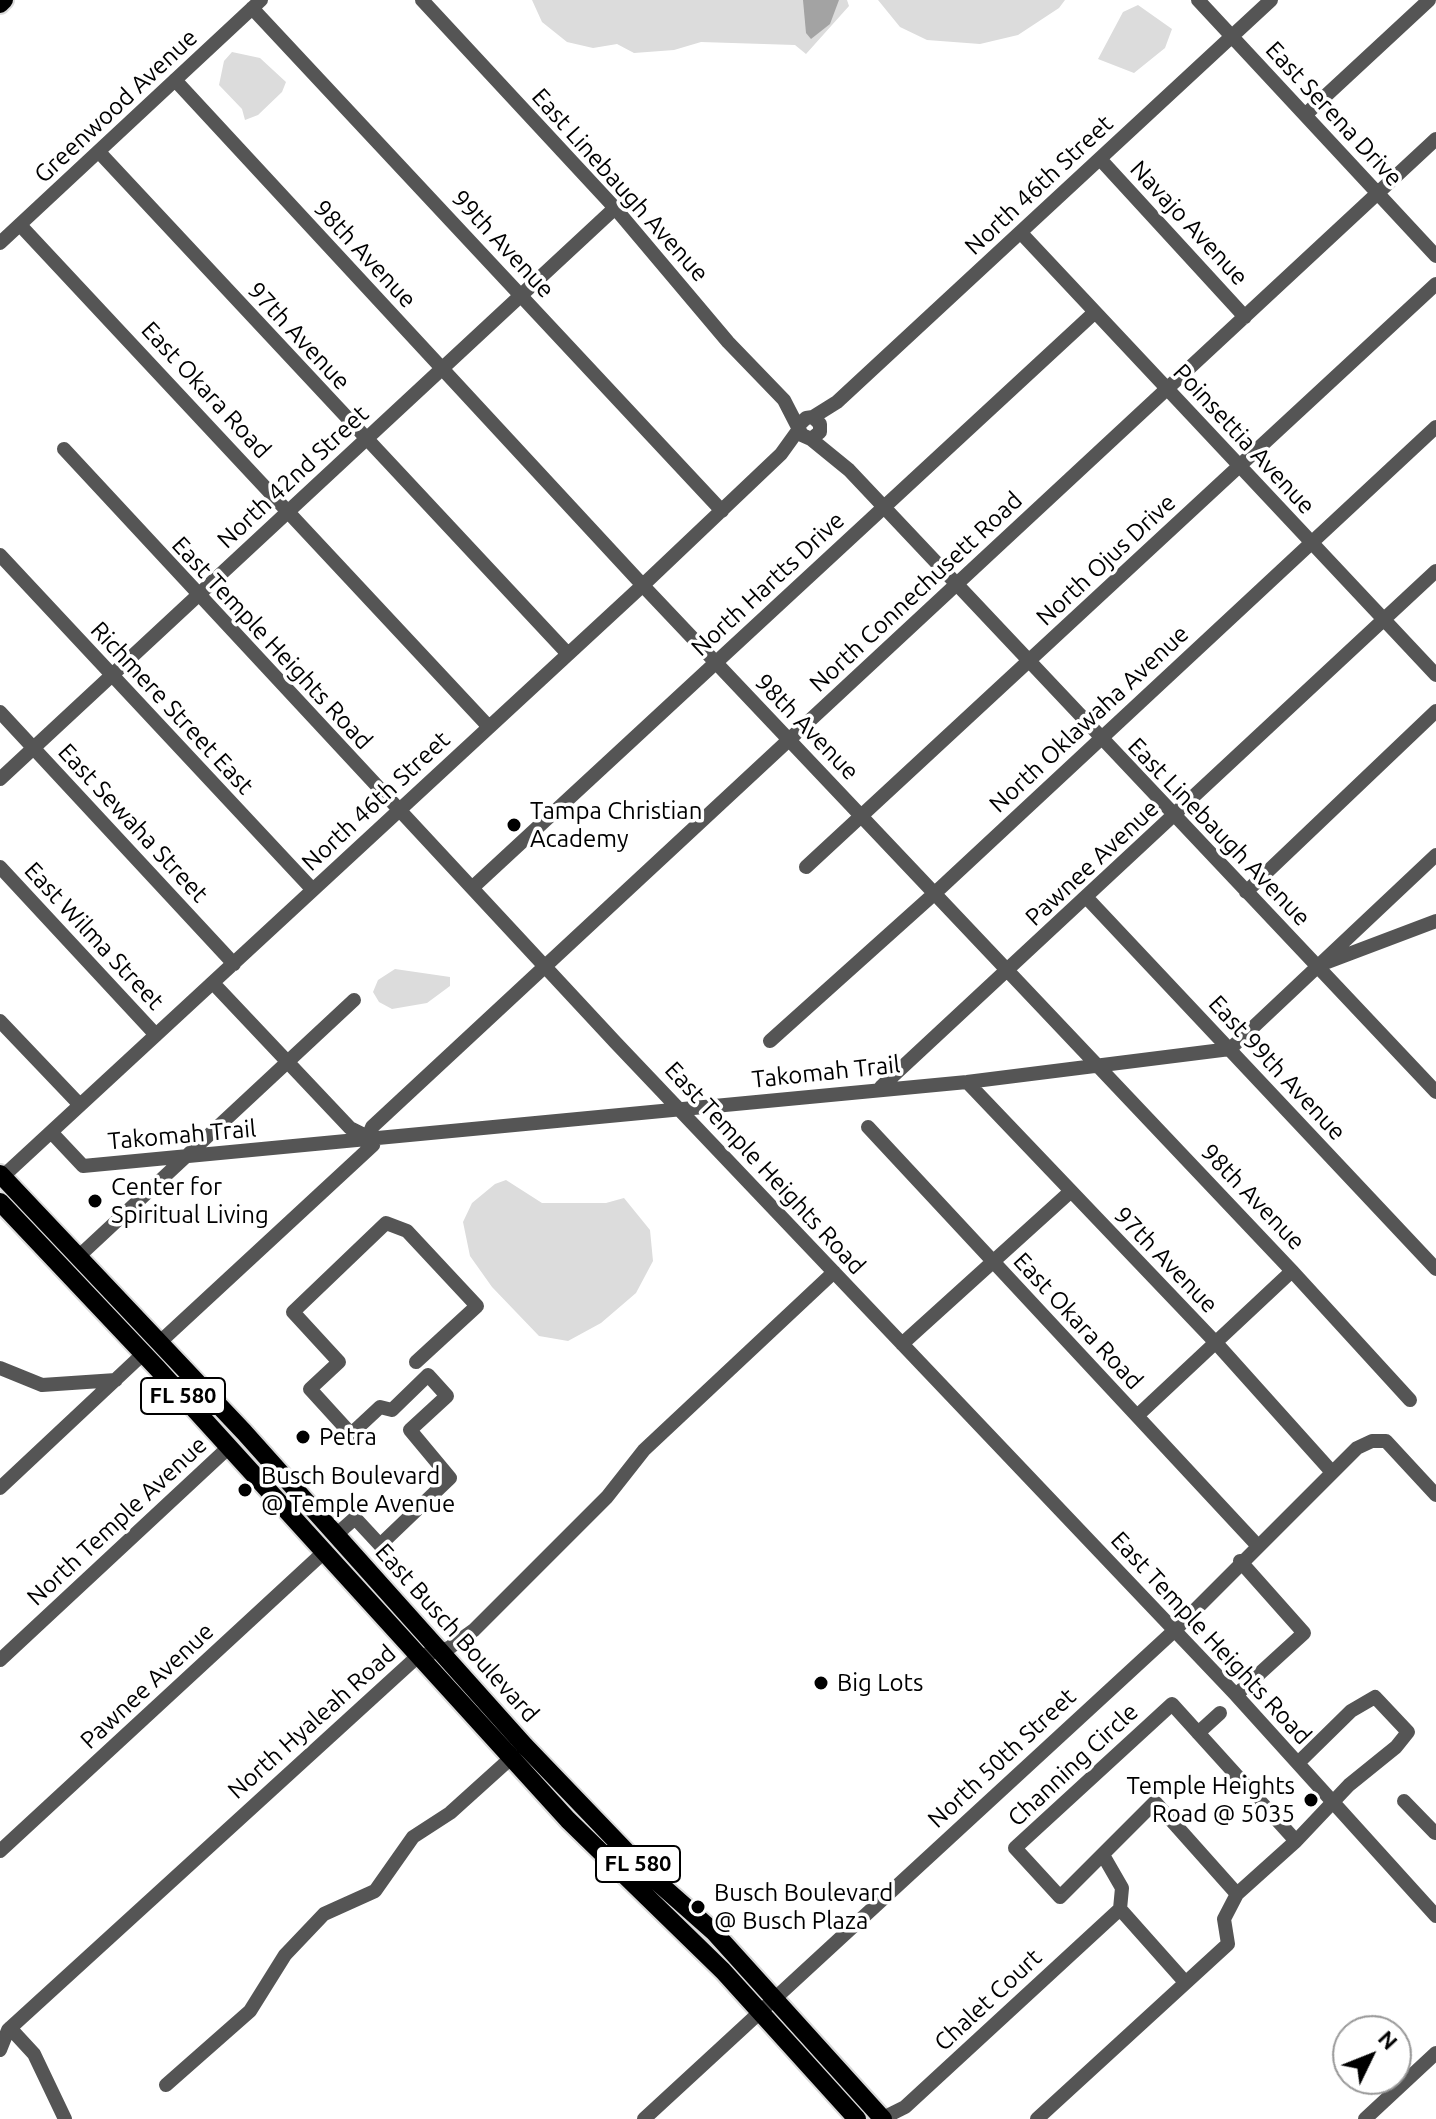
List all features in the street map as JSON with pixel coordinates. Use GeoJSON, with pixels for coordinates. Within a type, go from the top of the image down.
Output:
{"type":"FeatureCollection","features":[{"type":"Feature","properties":{"kind":"main road","name":"East Busch Boulevard"},"geometry":{"type":"LineString","coordinates":[[1,1177],[244,1432],[645,1871],[714,1932],[883,2119]]}},
{"type":"Feature","properties":{"kind":"main road","name":"East Busch Boulevard"},"geometry":{"type":"LineString","coordinates":[[0,1202],[144,1353],[568,1820],[760,2012],[857,2119]]}},
{"type":"Feature","properties":{"kind":"main road"},"geometry":{"type":"LineString","coordinates":[[81,1287],[94,1291],[144,1340],[160,1342]]}},
{"type":"Feature","properties":{"kind":"main road"},"geometry":{"type":"LineString","coordinates":[[157,1368],[172,1375],[215,1422],[244,1432]]}},
{"type":"Feature","properties":{"kind":"main road"},"geometry":{"type":"LineString","coordinates":[[229,1447],[252,1455],[305,1515],[331,1528]]}},
{"type":"Feature","properties":{"kind":"main road"},"geometry":{"type":"LineString","coordinates":[[568,1820],[586,1826],[620,1858],[645,1871]]}},
{"type":"Feature","properties":{"kind":"street","name":"East Linebaugh Avenue"},"geometry":{"type":"LineString","coordinates":[[422,0],[615,208],[728,342],[1173,817],[1436,1092]]}},
{"type":"Feature","properties":{"kind":"street","name":"East Serena Drive"},"geometry":{"type":"LineString","coordinates":[[1198,0],[1436,256]]}},
{"type":"Feature","properties":{"kind":"street","name":"North 46th Street"},"geometry":{"type":"LineString","coordinates":[[1,1177],[1271,0]]}},
{"type":"Feature","properties":{"kind":"street"},"geometry":{"type":"LineString","coordinates":[[1305,115],[1429,0]]}},
{"type":"Feature","properties":{"kind":"street","name":"Greenwood Avenue"},"geometry":{"type":"LineString","coordinates":[[0,243],[256,4]]}},
{"type":"Feature","properties":{"kind":"street","name":"99th Avenue"},"geometry":{"type":"LineString","coordinates":[[256,4],[722,511]]}},
{"type":"Feature","properties":{"kind":"street","name":"98th Avenue"},"geometry":{"type":"LineString","coordinates":[[175,80],[643,585],[1292,1271],[1410,1400]]}},
{"type":"Feature","properties":{"kind":"street","name":"North Connechusett Road"},"geometry":{"type":"LineString","coordinates":[[160,1342],[373,1145],[368,1137],[372,1127],[1436,139]]}},
{"type":"Feature","properties":{"kind":"street","name":"97th Avenue"},"geometry":{"type":"LineString","coordinates":[[99,152],[568,654]]}},
{"type":"Feature","properties":{"kind":"street","name":"Navajo Avenue"},"geometry":{"type":"LineString","coordinates":[[1100,159],[1245,317]]}},
{"type":"Feature","properties":{"kind":"street","name":"North 42nd Street"},"geometry":{"type":"LineString","coordinates":[[0,779],[615,208]]}},
{"type":"Feature","properties":{"kind":"street","name":"East Okara Road"},"geometry":{"type":"LineString","coordinates":[[20,225],[489,727]]}},
{"type":"Feature","properties":{"kind":"street","name":"Poinsettia Avenue"},"geometry":{"type":"LineString","coordinates":[[1021,233],[1436,675]]}},
{"type":"Feature","properties":{"kind":"street","name":"North Ojus Drive"},"geometry":{"type":"LineString","coordinates":[[806,867],[1436,284]]}},
{"type":"Feature","properties":{"kind":"street","name":"North Hartts Drive"},"geometry":{"type":"LineString","coordinates":[[472,888],[1095,312]]}},
{"type":"Feature","properties":{"kind":"street","name":"North Oklawaha Avenue"},"geometry":{"type":"LineString","coordinates":[[770,1041],[935,893],[1436,427]]}},
{"type":"Feature","properties":{"kind":"street","name":"East Temple Heights Road"},"geometry":{"type":"LineString","coordinates":[[64,449],[398,811],[1175,1630],[1435,1912]]}},
{"type":"Feature","properties":{"kind":"street","name":"Richmere Street East"},"geometry":{"type":"LineString","coordinates":[[0,555],[313,890]]}},
{"type":"Feature","properties":{"kind":"street","name":"Pawnee Avenue"},"geometry":{"type":"LineString","coordinates":[[881,1087],[1436,571]]}},
{"type":"Feature","properties":{"kind":"street"},"geometry":{"type":"LineString","coordinates":[[1246,892],[1436,711]]}},
{"type":"Feature","properties":{"kind":"street","name":"East Sewaha Street"},"geometry":{"type":"LineString","coordinates":[[0,712],[234,964]]}},
{"type":"Feature","properties":{"kind":"street"},"geometry":{"type":"LineString","coordinates":[[1230,1049],[1436,855]]}},
{"type":"Feature","properties":{"kind":"street","name":"East Wilma Street"},"geometry":{"type":"LineString","coordinates":[[0,867],[156,1035]]}},
{"type":"Feature","properties":{"kind":"street","name":"East 99th Avenue"},"geometry":{"type":"LineString","coordinates":[[1087,898],[1436,1269]]}},
{"type":"Feature","properties":{"kind":"street"},"geometry":{"type":"LineString","coordinates":[[1317,966],[1436,921]]}},
{"type":"Feature","properties":{"kind":"street"},"geometry":{"type":"LineString","coordinates":[[213,983],[350,1128],[368,1137]]}},
{"type":"Feature","properties":{"kind":"street"},"geometry":{"type":"LineString","coordinates":[[78,1257],[354,1000]]}},
{"type":"Feature","properties":{"kind":"street"},"geometry":{"type":"LineString","coordinates":[[0,1021],[80,1105]]}},
{"type":"Feature","properties":{"kind":"street","name":"Takomah Trail"},"geometry":{"type":"LineString","coordinates":[[51,1132],[83,1166],[680,1110],[881,1087],[967,1082],[1230,1049]]}},
{"type":"Feature","properties":{"kind":"street","name":"97th Avenue"},"geometry":{"type":"LineString","coordinates":[[967,1082],[1217,1344],[1331,1471]]}},
{"type":"Feature","properties":{"kind":"street","name":"East Okara Road"},"geometry":{"type":"LineString","coordinates":[[868,1127],[1257,1545]]}},
{"type":"Feature","properties":{"kind":"street"},"geometry":{"type":"LineString","coordinates":[[902,1344],[1070,1192]]}},
{"type":"Feature","properties":{"kind":"street"},"geometry":{"type":"LineString","coordinates":[[331,1528],[355,1518],[380,1545],[450,1478],[410,1430],[447,1396],[428,1375],[392,1410],[380,1407],[351,1434],[310,1389],[339,1362],[293,1312],[386,1223],[407,1231],[477,1306],[416,1362]]}},
{"type":"Feature","properties":{"kind":"street"},"geometry":{"type":"LineString","coordinates":[[1137,1416],[1292,1271]]}},
{"type":"Feature","properties":{"kind":"street","name":"North Hyaleah Road"},"geometry":{"type":"LineString","coordinates":[[0,2050],[6,2026],[417,1657],[441,1651],[474,1630],[607,1497],[644,1450],[834,1272]]}},
{"type":"Feature","properties":{"kind":"street"},"geometry":{"type":"LineString","coordinates":[[0,1488],[144,1353]]}},
{"type":"Feature","properties":{"kind":"street"},"geometry":{"type":"LineString","coordinates":[[0,1368],[42,1385],[116,1379]]}},
{"type":"Feature","properties":{"kind":"street","name":"North 50th Street"},"geometry":{"type":"LineString","coordinates":[[644,2119],[1175,1630],[1240,1561],[1357,1448],[1382,1439],[1436,1495]]}},
{"type":"Feature","properties":{"kind":"street","name":"North Temple Avenue"},"geometry":{"type":"LineString","coordinates":[[0,1660],[229,1447]]}},
{"type":"Feature","properties":{"kind":"street","name":"Pawnee Avenue"},"geometry":{"type":"LineString","coordinates":[[0,1851],[323,1553]]}},
{"type":"Feature","properties":{"kind":"street"},"geometry":{"type":"LineString","coordinates":[[1236,1695],[1304,1633],[1240,1561]]}},
{"type":"Feature","properties":{"kind":"street"},"geometry":{"type":"LineString","coordinates":[[1037,2119],[1228,1944],[1224,1919],[1237,1894],[1408,1732],[1375,1697],[1351,1711],[1298,1763]]}},
{"type":"Feature","properties":{"kind":"street","name":"Channing Circle"},"geometry":{"type":"LineString","coordinates":[[1198,1733],[1172,1704],[1015,1848],[1060,1897],[1155,1802],[1237,1894]]}},
{"type":"Feature","properties":{"kind":"street"},"geometry":{"type":"LineString","coordinates":[[1220,1713],[1198,1733],[1296,1841]]}},
{"type":"Feature","properties":{"kind":"street"},"geometry":{"type":"LineString","coordinates":[[166,2085],[250,2011],[285,1955],[324,1914],[375,1891],[413,1837],[450,1813],[511,1758]]}},
{"type":"Feature","properties":{"kind":"street"},"geometry":{"type":"LineString","coordinates":[[1404,1801],[1436,1833]]}},
{"type":"Feature","properties":{"kind":"street"},"geometry":{"type":"LineString","coordinates":[[1103,1855],[1122,1888],[1120,1909],[1185,1982]]}},
{"type":"Feature","properties":{"kind":"street","name":"Chalet Court"},"geometry":{"type":"LineString","coordinates":[[883,2119],[908,2104],[1120,1909]]}},
{"type":"Feature","properties":{"kind":"street"},"geometry":{"type":"LineString","coordinates":[[6,2026],[34,2054],[65,2119]]}},
{"type":"Feature","properties":{"kind":"street"},"geometry":{"type":"LineString","coordinates":[[1365,2119],[1436,2053]]}},
{"type":"Feature","properties":{"kind":"shaded area"},"geometry":{"type":"Polygon","coordinates":[[[532,0],[847,0],[849,6],[806,54],[795,45],[701,42],[674,50],[634,53],[617,44],[593,48],[567,42],[542,22],[532,0]]]}},
{"type":"Feature","properties":{"kind":"shaded area"},"geometry":{"type":"Polygon","coordinates":[[[803,0],[839,0],[830,24],[811,39],[806,33],[803,0]]]}},
{"type":"Feature","properties":{"kind":"shaded area"},"geometry":{"type":"Polygon","coordinates":[[[878,0],[1065,0],[1059,8],[1018,35],[980,44],[927,40],[900,27],[878,0]]]}},
{"type":"Feature","properties":{"kind":"shaded area"},"geometry":{"type":"Polygon","coordinates":[[[1138,5],[1172,29],[1165,48],[1134,73],[1098,59],[1123,12],[1138,5]]]}},
{"type":"Feature","properties":{"kind":"shaded area"},"geometry":{"type":"Polygon","coordinates":[[[232,52],[260,58],[286,82],[282,92],[258,115],[245,120],[242,109],[219,85],[224,61],[232,52]]]}},
{"type":"Feature","properties":{"kind":"shaded area"},"geometry":{"type":"Polygon","coordinates":[[[395,969],[450,977],[450,986],[427,1003],[392,1009],[379,1002],[373,992],[378,980],[395,969]]]}},
{"type":"Feature","properties":{"kind":"shaded area"},"geometry":{"type":"Polygon","coordinates":[[[506,1180],[542,1203],[606,1203],[624,1198],[650,1230],[653,1261],[636,1293],[601,1323],[568,1341],[539,1336],[492,1287],[470,1256],[463,1222],[472,1203],[495,1184],[506,1180]]]}},
{"type":"Feature","properties":{"kind":"place","name":"Tampa Christian Academy"},"geometry":{"type":"Point","coordinates":[514,825]}},
{"type":"Feature","properties":{"kind":"place","name":"Center for Spiritual Living"},"geometry":{"type":"Point","coordinates":[95,1201]}},
{"type":"Feature","properties":{"kind":"place","name":"Petra"},"geometry":{"type":"Point","coordinates":[303,1437]}},
{"type":"Feature","properties":{"kind":"place","name":"Busch Boulevard @ Temple Avenue"},"geometry":{"type":"Point","coordinates":[245,1490]}},
{"type":"Feature","properties":{"kind":"place","name":"Big Lots"},"geometry":{"type":"Point","coordinates":[821,1683]}},
{"type":"Feature","properties":{"kind":"place","name":"Temple Heights Road @ 5035"},"geometry":{"type":"Point","coordinates":[1311,1800]}},
{"type":"Feature","properties":{"kind":"place","name":"Busch Boulevard @ Busch Plaza"},"geometry":{"type":"Point","coordinates":[698,1907]}}]}
